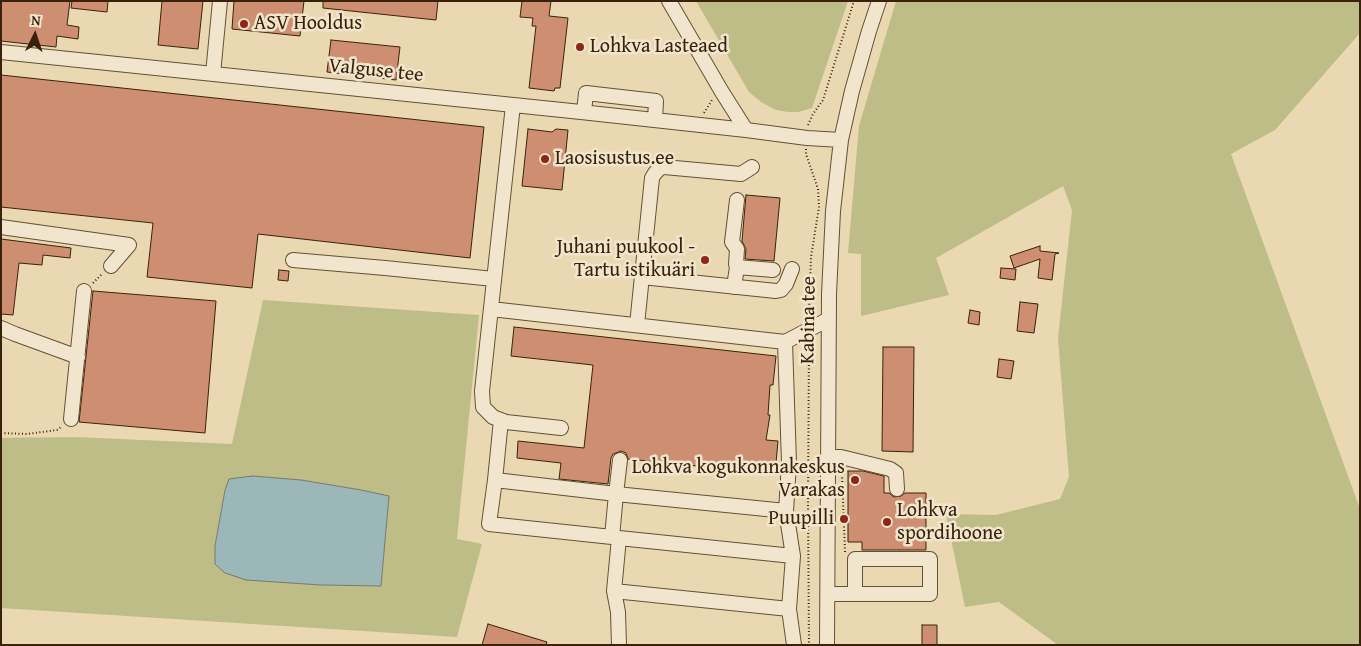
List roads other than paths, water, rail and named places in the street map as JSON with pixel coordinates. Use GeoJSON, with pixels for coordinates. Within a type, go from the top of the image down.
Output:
{"type":"FeatureCollection","features":[{"type":"Feature","properties":{"kind":"street"},"geometry":{"type":"LineString","coordinates":[[213,74],[220,1]]}},
{"type":"Feature","properties":{"kind":"street"},"geometry":{"type":"LineString","coordinates":[[669,1],[746,130]]}},
{"type":"Feature","properties":{"kind":"street","name":"Kabina tee"},"geometry":{"type":"LineString","coordinates":[[827,645],[829,319],[833,211],[841,140],[852,90],[879,1]]}},
{"type":"Feature","properties":{"kind":"street","name":"Valguse tee"},"geometry":{"type":"LineString","coordinates":[[1,52],[584,112],[806,138],[841,140]]}},
{"type":"Feature","properties":{"kind":"street"},"geometry":{"type":"LineString","coordinates":[[584,112],[586,93],[656,102],[654,120]]}},
{"type":"Feature","properties":{"kind":"street"},"geometry":{"type":"LineString","coordinates":[[513,105],[482,390],[484,407],[493,417],[506,422],[561,428]]}},
{"type":"Feature","properties":{"kind":"street"},"geometry":{"type":"LineString","coordinates":[[637,325],[654,173],[664,166],[741,174],[752,167]]}},
{"type":"Feature","properties":{"kind":"street"},"geometry":{"type":"LineString","coordinates":[[734,287],[738,249],[732,242],[737,200]]}},
{"type":"Feature","properties":{"kind":"street"},"geometry":{"type":"LineString","coordinates":[[1,228],[129,245],[111,266]]}},
{"type":"Feature","properties":{"kind":"street"},"geometry":{"type":"LineString","coordinates":[[293,260],[494,279]]}},
{"type":"Feature","properties":{"kind":"street"},"geometry":{"type":"LineString","coordinates":[[737,267],[773,270]]}},
{"type":"Feature","properties":{"kind":"street"},"geometry":{"type":"LineString","coordinates":[[642,278],[772,291],[780,290],[788,280],[792,269]]}},
{"type":"Feature","properties":{"kind":"street"},"geometry":{"type":"LineString","coordinates":[[71,419],[84,291]]}},
{"type":"Feature","properties":{"kind":"street"},"geometry":{"type":"LineString","coordinates":[[491,309],[785,342],[829,319]]}},
{"type":"Feature","properties":{"kind":"street"},"geometry":{"type":"LineString","coordinates":[[1,328],[78,357]]}},
{"type":"Feature","properties":{"kind":"street"},"geometry":{"type":"LineString","coordinates":[[785,342],[789,463],[786,511],[793,556],[789,609],[794,645]]}},
{"type":"Feature","properties":{"kind":"street"},"geometry":{"type":"LineString","coordinates":[[501,420],[489,524],[793,556]]}},
{"type":"Feature","properties":{"kind":"street"},"geometry":{"type":"LineString","coordinates":[[828,456],[848,458],[890,469],[896,473],[897,488]]}},
{"type":"Feature","properties":{"kind":"street"},"geometry":{"type":"LineString","coordinates":[[620,460],[616,494],[614,591],[618,612],[620,645]]}},
{"type":"Feature","properties":{"kind":"street"},"geometry":{"type":"LineString","coordinates":[[495,480],[786,511]]}},
{"type":"Feature","properties":{"kind":"street"},"geometry":{"type":"LineString","coordinates":[[828,594],[854,594],[930,594],[930,559],[855,559],[854,594]]}},
{"type":"Feature","properties":{"kind":"street"},"geometry":{"type":"LineString","coordinates":[[614,591],[789,609]]}},
{"type":"Feature","properties":{"kind":"water"},"geometry":{"type":"Polygon","coordinates":[[[253,476],[301,480],[389,496],[381,586],[321,585],[246,580],[225,573],[215,564],[215,546],[225,490],[229,479],[253,476]]]}},
{"type":"Feature","properties":{"kind":"place","name":"ASV Hooldus"},"geometry":{"type":"Point","coordinates":[244,24]}},
{"type":"Feature","properties":{"kind":"place","name":"Lohkva Lasteaed"},"geometry":{"type":"Point","coordinates":[580,47]}},
{"type":"Feature","properties":{"kind":"place","name":"Laosisustus.ee"},"geometry":{"type":"Point","coordinates":[545,159]}},
{"type":"Feature","properties":{"kind":"place","name":"Juhani puukool - Tartu istikuäri"},"geometry":{"type":"Point","coordinates":[705,260]}},
{"type":"Feature","properties":{"kind":"place","name":"Lohkva kogukonnakeskus Varakas"},"geometry":{"type":"Point","coordinates":[855,480]}},
{"type":"Feature","properties":{"kind":"place","name":"Puupilli"},"geometry":{"type":"Point","coordinates":[844,519]}},
{"type":"Feature","properties":{"kind":"place","name":"Lohkva spordihoone"},"geometry":{"type":"Point","coordinates":[887,522]}}]}
